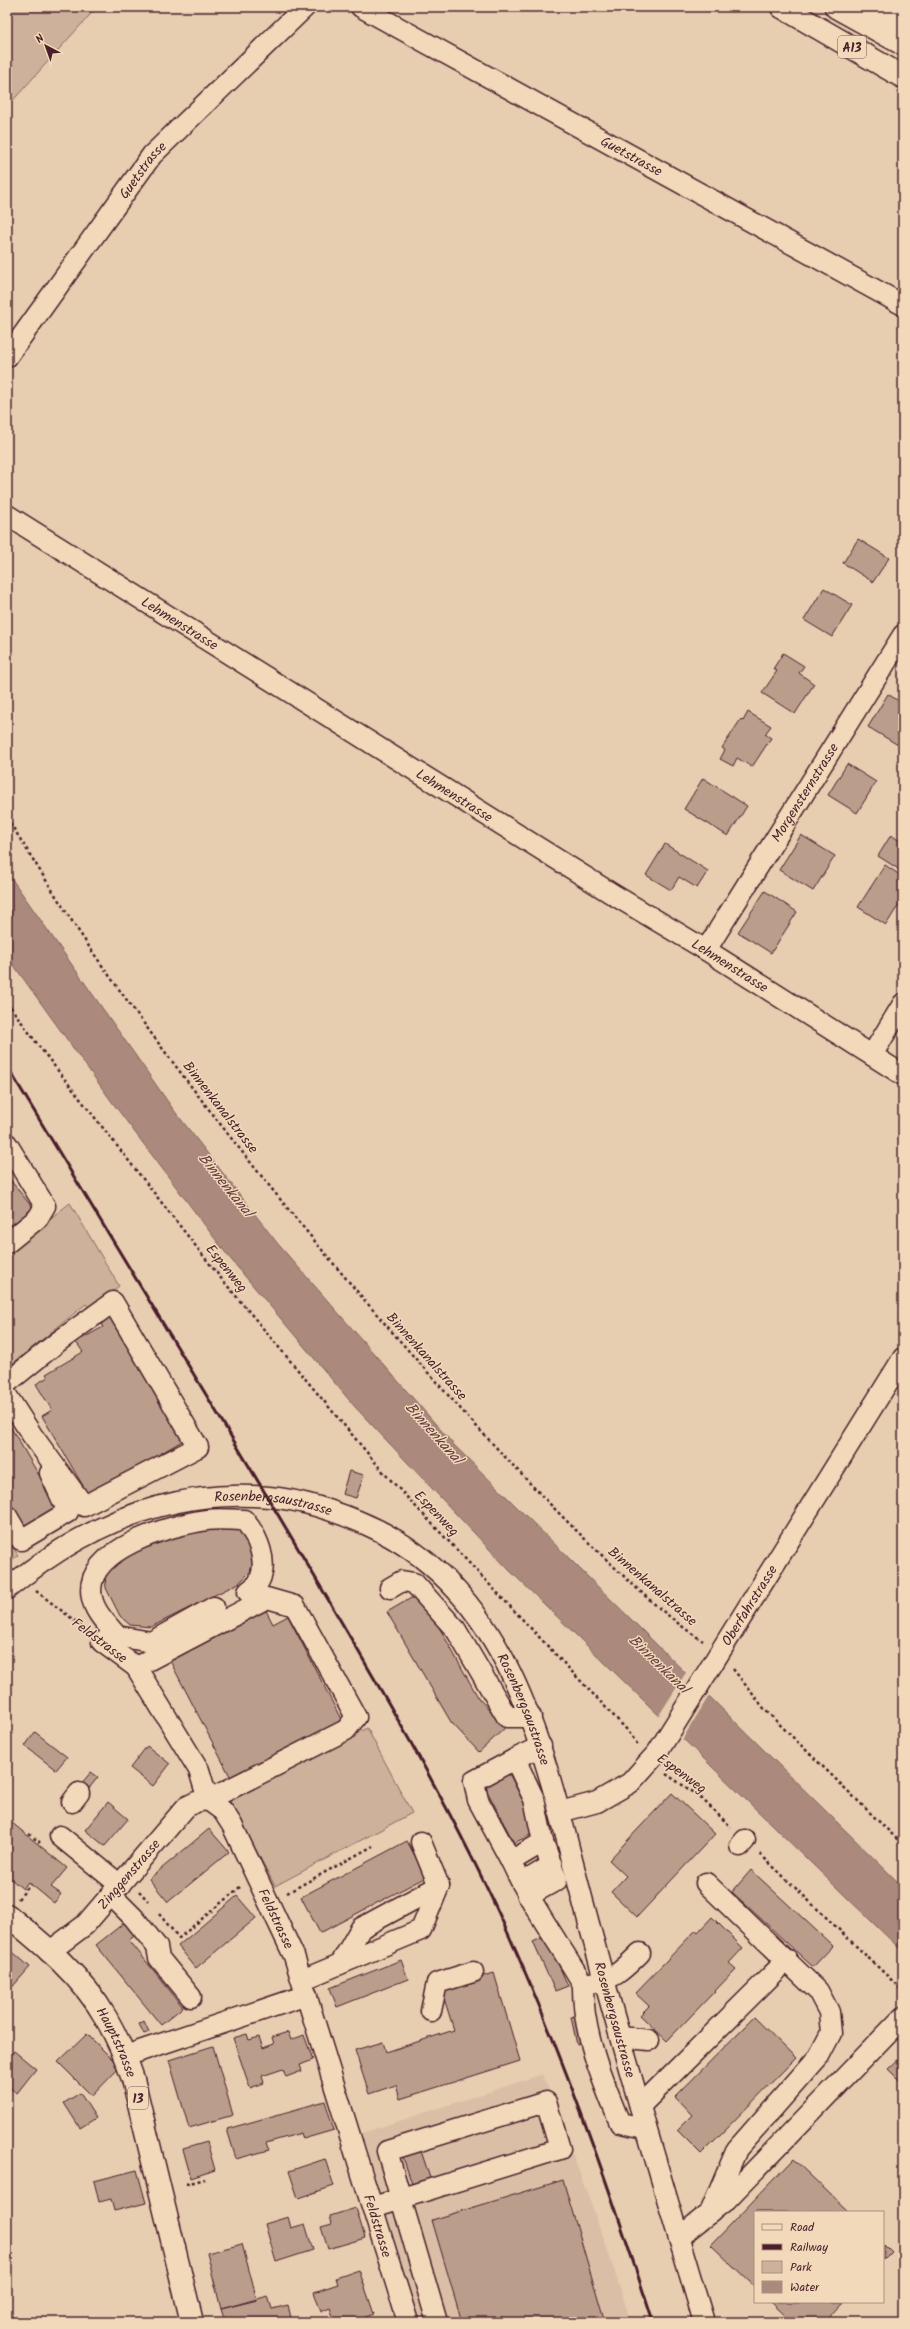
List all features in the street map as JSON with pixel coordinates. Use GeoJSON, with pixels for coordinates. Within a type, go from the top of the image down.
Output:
{"type":"FeatureCollection","features":[{"type":"Feature","properties":{"kind":"main road","name":"A13"},"geometry":{"type":"LineString","coordinates":[[782,7],[903,77]]}},
{"type":"Feature","properties":{"kind":"main road","name":"A13"},"geometry":{"type":"LineString","coordinates":[[836,7],[903,44]]}},
{"type":"Feature","properties":{"kind":"main road"},"geometry":{"type":"LineString","coordinates":[[872,7],[892,19],[903,37]]}},
{"type":"Feature","properties":{"kind":"main road","name":"Hauptstrasse"},"geometry":{"type":"LineString","coordinates":[[11,1908],[48,1952],[95,2001],[106,2017],[125,2056],[133,2079],[192,2322]]}},
{"type":"Feature","properties":{"kind":"street","name":"Guetstrasse"},"geometry":{"type":"LineString","coordinates":[[7,357],[152,155],[305,7]]}},
{"type":"Feature","properties":{"kind":"street","name":"Guetstrasse"},"geometry":{"type":"LineString","coordinates":[[360,7],[903,304]]}},
{"type":"Feature","properties":{"kind":"street","name":"Lehmenstrasse"},"geometry":{"type":"LineString","coordinates":[[7,515],[607,890],[706,950],[903,1075]]}},
{"type":"Feature","properties":{"kind":"street","name":"Morgensternstrasse"},"geometry":{"type":"LineString","coordinates":[[706,950],[903,635]]}},
{"type":"Feature","properties":{"kind":"street"},"geometry":{"type":"LineString","coordinates":[[872,1055],[903,1004]]}},
{"type":"Feature","properties":{"kind":"street"},"geometry":{"type":"LineString","coordinates":[[7,1144],[45,1206],[38,1218],[7,1243]]}},
{"type":"Feature","properties":{"kind":"street"},"geometry":{"type":"LineString","coordinates":[[7,1383],[59,1341],[113,1302],[198,1446],[84,1506],[32,1436],[7,1396]]}},
{"type":"Feature","properties":{"kind":"street","name":"Oberfahrstrasse"},"geometry":{"type":"LineString","coordinates":[[560,1812],[597,1802],[630,1783],[654,1758],[903,1358]]}},
{"type":"Feature","properties":{"kind":"street"},"geometry":{"type":"LineString","coordinates":[[7,1516],[21,1540],[68,1512],[32,1436]]}},
{"type":"Feature","properties":{"kind":"street","name":"Rosenbergsaustrasse"},"geometry":{"type":"LineString","coordinates":[[7,1589],[68,1546],[112,1522],[145,1509],[166,1503],[205,1496],[229,1495],[278,1497],[325,1507],[385,1532],[419,1555],[461,1595],[487,1627],[507,1663],[531,1717],[541,1746],[646,2128],[704,2322]]}},
{"type":"Feature","properties":{"kind":"street"},"geometry":{"type":"LineString","coordinates":[[214,1607],[150,1642],[110,1642],[92,1598],[95,1571],[104,1559],[137,1541],[168,1527],[209,1519],[244,1520],[261,1545],[261,1569],[258,1583],[248,1592]]}},
{"type":"Feature","properties":{"kind":"street"},"geometry":{"type":"LineString","coordinates":[[390,1588],[402,1581],[414,1584],[456,1630],[507,1717],[531,1717]]}},
{"type":"Feature","properties":{"kind":"street","name":"Zinggenstrasse"},"geometry":{"type":"LineString","coordinates":[[48,1952],[85,1926],[186,1807],[196,1802],[208,1800],[346,1730],[356,1716],[295,1606],[267,1598],[136,1667]]}},
{"type":"Feature","properties":{"kind":"street","name":"Feldstrasse"},"geometry":{"type":"LineString","coordinates":[[110,1642],[136,1667],[199,1770],[208,1800],[223,1811],[232,1825],[294,1956],[304,1987],[329,2046],[373,2207],[408,2322]]}},
{"type":"Feature","properties":{"kind":"street"},"geometry":{"type":"LineString","coordinates":[[541,1746],[474,1781],[478,1800],[519,1878],[583,1984],[583,2008],[603,2082],[620,2123],[646,2128]]}},
{"type":"Feature","properties":{"kind":"street"},"geometry":{"type":"LineString","coordinates":[[515,1759],[534,1799],[548,1853],[557,1880],[519,1878]]}},
{"type":"Feature","properties":{"kind":"street"},"geometry":{"type":"LineString","coordinates":[[60,1836],[120,1886],[134,1918],[157,1947],[159,1958],[191,1997]]}},
{"type":"Feature","properties":{"kind":"street"},"geometry":{"type":"LineString","coordinates":[[125,2056],[304,1987],[341,1963],[421,1930],[439,1886],[421,1842]]}},
{"type":"Feature","properties":{"kind":"street"},"geometry":{"type":"LineString","coordinates":[[519,1878],[548,1853]]}},
{"type":"Feature","properties":{"kind":"street"},"geometry":{"type":"LineString","coordinates":[[706,1883],[818,1991],[829,2012],[831,2033],[819,2056],[737,2149],[710,2213]]}},
{"type":"Feature","properties":{"kind":"street"},"geometry":{"type":"LineString","coordinates":[[341,1963],[361,1928],[439,1886]]}},
{"type":"Feature","properties":{"kind":"street"},"geometry":{"type":"LineString","coordinates":[[583,1984],[605,1981],[621,1972],[640,1954]]}},
{"type":"Feature","properties":{"kind":"street"},"geometry":{"type":"LineString","coordinates":[[640,2106],[787,1960]]}},
{"type":"Feature","properties":{"kind":"street"},"geometry":{"type":"LineString","coordinates":[[431,2011],[437,1983],[473,1972]]}},
{"type":"Feature","properties":{"kind":"street"},"geometry":{"type":"LineString","coordinates":[[679,2237],[726,2200],[903,2017]]}},
{"type":"Feature","properties":{"kind":"street"},"geometry":{"type":"LineString","coordinates":[[621,2037],[649,2040]]}},
{"type":"Feature","properties":{"kind":"street"},"geometry":{"type":"LineString","coordinates":[[373,2207],[401,2198],[560,2149],[546,2102],[386,2151],[401,2198],[437,2322]]}},
{"type":"Feature","properties":{"kind":"path","name":"Binnenkanalstrasse"},"geometry":{"type":"LineString","coordinates":[[7,818],[100,962],[166,1054],[303,1228],[402,1344],[504,1456],[576,1531],[650,1601],[684,1628],[766,1711],[903,1845]]}},
{"type":"Feature","properties":{"kind":"path","name":"Espenweg"},"geometry":{"type":"LineString","coordinates":[[7,1002],[41,1049],[220,1277],[385,1474],[654,1758],[699,1796],[742,1843],[903,1990]]}},
{"type":"Feature","properties":{"kind":"path","name":"Feldstrasse"},"geometry":{"type":"LineString","coordinates":[[30,1586],[110,1642]]}},
{"type":"Feature","properties":{"kind":"path"},"geometry":{"type":"LineString","coordinates":[[29,1834],[39,1842]]}},
{"type":"Feature","properties":{"kind":"path"},"geometry":{"type":"LineString","coordinates":[[268,1902],[373,1846]]}},
{"type":"Feature","properties":{"kind":"path"},"geometry":{"type":"LineString","coordinates":[[156,1911],[179,1938],[255,1874]]}},
{"type":"Feature","properties":{"kind":"path"},"geometry":{"type":"LineString","coordinates":[[11,1908],[31,1884]]}},
{"type":"Feature","properties":{"kind":"path"},"geometry":{"type":"LineString","coordinates":[[120,1886],[152,1906]]}},
{"type":"Feature","properties":{"kind":"path"},"geometry":{"type":"LineString","coordinates":[[186,2184],[205,2179]]}},
{"type":"Feature","properties":{"kind":"shaded area"},"geometry":{"type":"Polygon","coordinates":[[[543,2074],[604,2239],[631,2322],[419,2322],[362,2133],[543,2074]]]}},
{"type":"Feature","properties":{"kind":"green space"},"geometry":{"type":"Polygon","coordinates":[[[7,7],[97,7],[7,107],[7,7]]]}},
{"type":"Feature","properties":{"kind":"green space"},"geometry":{"type":"Polygon","coordinates":[[[70,1203],[119,1286],[90,1310],[86,1304],[7,1368],[7,1252],[70,1203]]]}},
{"type":"Feature","properties":{"kind":"green space"},"geometry":{"type":"Polygon","coordinates":[[[7,1537],[18,1555],[7,1564],[7,1537]]]}},
{"type":"Feature","properties":{"kind":"green space"},"geometry":{"type":"Polygon","coordinates":[[[367,1728],[412,1813],[275,1886],[230,1801],[367,1728]]]}},
{"type":"Feature","properties":{"kind":"water","name":"Binnenkanal"},"geometry":{"type":"Polygon","coordinates":[[[7,872],[173,1109],[278,1244],[454,1445],[903,1887],[903,1952],[509,1570],[355,1407],[228,1256],[112,1102],[7,956],[7,872]]]}},
{"type":"Feature","properties":{"kind":"pier"},"geometry":{"type":"Polygon","coordinates":[[[687,1671],[710,1694],[682,1740],[658,1717],[687,1671]]]}},
{"type":"Feature","properties":{"kind":"building"},"geometry":{"type":"Polygon","coordinates":[[[858,539],[889,558],[873,582],[843,563],[858,539]]]}},
{"type":"Feature","properties":{"kind":"building"},"geometry":{"type":"Polygon","coordinates":[[[824,588],[852,605],[832,637],[804,620],[824,588]]]}},
{"type":"Feature","properties":{"kind":"building"},"geometry":{"type":"Polygon","coordinates":[[[783,653],[804,666],[799,673],[814,684],[795,714],[762,693],[777,671],[773,669],[783,653]]]}},
{"type":"Feature","properties":{"kind":"building"},"geometry":{"type":"Polygon","coordinates":[[[888,694],[903,704],[903,748],[868,727],[888,694]]]}},
{"type":"Feature","properties":{"kind":"building"},"geometry":{"type":"Polygon","coordinates":[[[748,712],[771,726],[765,734],[771,738],[752,767],[737,758],[733,766],[720,759],[725,750],[722,748],[741,719],[743,721],[748,712]]]}},
{"type":"Feature","properties":{"kind":"building"},"geometry":{"type":"Polygon","coordinates":[[[847,764],[876,782],[857,813],[828,795],[847,764]]]}},
{"type":"Feature","properties":{"kind":"building"},"geometry":{"type":"Polygon","coordinates":[[[703,778],[747,806],[728,836],[684,809],[703,778]]]}},
{"type":"Feature","properties":{"kind":"building"},"geometry":{"type":"Polygon","coordinates":[[[801,835],[835,856],[813,891],[779,870],[801,835]]]}},
{"type":"Feature","properties":{"kind":"building"},"geometry":{"type":"Polygon","coordinates":[[[891,835],[903,843],[903,864],[900,870],[878,856],[891,835]]]}},
{"type":"Feature","properties":{"kind":"building"},"geometry":{"type":"Polygon","coordinates":[[[665,844],[708,871],[697,888],[679,877],[671,890],[646,875],[665,844]]]}},
{"type":"Feature","properties":{"kind":"building"},"geometry":{"type":"Polygon","coordinates":[[[885,865],[903,877],[903,898],[886,925],[858,907],[885,865]]]}},
{"type":"Feature","properties":{"kind":"building"},"geometry":{"type":"Polygon","coordinates":[[[765,891],[797,912],[771,953],[738,932],[765,891]]]}},
{"type":"Feature","properties":{"kind":"building"},"geometry":{"type":"Polygon","coordinates":[[[7,1176],[36,1212],[7,1235],[7,1176]]]}},
{"type":"Feature","properties":{"kind":"building"},"geometry":{"type":"Polygon","coordinates":[[[113,1313],[187,1438],[89,1496],[42,1416],[52,1410],[36,1384],[48,1377],[46,1374],[83,1352],[76,1342],[103,1327],[99,1321],[113,1313]]]}},
{"type":"Feature","properties":{"kind":"building"},"geometry":{"type":"Polygon","coordinates":[[[7,1421],[59,1509],[25,1529],[7,1498],[7,1421]]]}},
{"type":"Feature","properties":{"kind":"building"},"geometry":{"type":"Polygon","coordinates":[[[349,1471],[364,1475],[356,1498],[342,1494],[349,1471]]]}},
{"type":"Feature","properties":{"kind":"building"},"geometry":{"type":"Polygon","coordinates":[[[234,1527],[245,1534],[254,1559],[250,1572],[239,1583],[151,1627],[130,1625],[120,1616],[106,1588],[105,1575],[121,1554],[179,1530],[234,1527]]]}},
{"type":"Feature","properties":{"kind":"building"},"geometry":{"type":"Polygon","coordinates":[[[420,1593],[479,1699],[506,1727],[479,1752],[451,1722],[387,1612],[420,1593]]]}},
{"type":"Feature","properties":{"kind":"building"},"geometry":{"type":"Polygon","coordinates":[[[263,1605],[273,1624],[288,1616],[343,1723],[232,1780],[167,1655],[263,1605]]]}},
{"type":"Feature","properties":{"kind":"building"},"geometry":{"type":"Polygon","coordinates":[[[35,1732],[67,1757],[56,1770],[25,1746],[35,1732]]]}},
{"type":"Feature","properties":{"kind":"building"},"geometry":{"type":"Polygon","coordinates":[[[147,1746],[170,1764],[153,1786],[130,1768],[147,1746]]]}},
{"type":"Feature","properties":{"kind":"building"},"geometry":{"type":"Polygon","coordinates":[[[507,1769],[538,1831],[514,1843],[482,1781],[507,1769]]]}},
{"type":"Feature","properties":{"kind":"building"},"geometry":{"type":"Polygon","coordinates":[[[91,1772],[98,1777],[83,1796],[76,1790],[91,1772]]]}},
{"type":"Feature","properties":{"kind":"building"},"geometry":{"type":"Polygon","coordinates":[[[672,1793],[715,1834],[637,1917],[611,1892],[626,1876],[609,1860],[672,1793]]]}},
{"type":"Feature","properties":{"kind":"building"},"geometry":{"type":"Polygon","coordinates":[[[108,1802],[128,1819],[105,1846],[85,1830],[108,1802]]]}},
{"type":"Feature","properties":{"kind":"building"},"geometry":{"type":"Polygon","coordinates":[[[11,1822],[67,1868],[51,1887],[61,1894],[54,1903],[28,1882],[23,1889],[7,1876],[7,1827],[11,1822]]]}},
{"type":"Feature","properties":{"kind":"building"},"geometry":{"type":"Polygon","coordinates":[[[209,1829],[229,1852],[168,1902],[149,1879],[209,1829]]]}},
{"type":"Feature","properties":{"kind":"building"},"geometry":{"type":"Polygon","coordinates":[[[407,1841],[426,1877],[320,1933],[301,1897],[407,1841]]]}},
{"type":"Feature","properties":{"kind":"building"},"geometry":{"type":"Polygon","coordinates":[[[751,1870],[833,1946],[813,1967],[732,1892],[751,1870]]]}},
{"type":"Feature","properties":{"kind":"building"},"geometry":{"type":"Polygon","coordinates":[[[237,1896],[256,1918],[196,1968],[178,1946],[237,1896]]]}},
{"type":"Feature","properties":{"kind":"building"},"geometry":{"type":"Polygon","coordinates":[[[712,1917],[743,1948],[729,1963],[736,1969],[667,2041],[640,2015],[649,2006],[635,1993],[696,1930],[698,1932],[712,1917]]]}},
{"type":"Feature","properties":{"kind":"building"},"geometry":{"type":"Polygon","coordinates":[[[125,1922],[136,1935],[129,1940],[183,2007],[161,2025],[96,1945],[125,1922]]]}},
{"type":"Feature","properties":{"kind":"building"},"geometry":{"type":"Polygon","coordinates":[[[546,1936],[568,1986],[555,1991],[533,1942],[546,1936]]]}},
{"type":"Feature","properties":{"kind":"building"},"geometry":{"type":"Polygon","coordinates":[[[7,1947],[30,1967],[7,1993],[7,1947]]]}},
{"type":"Feature","properties":{"kind":"building"},"geometry":{"type":"Polygon","coordinates":[[[401,1960],[408,1979],[337,2007],[330,1988],[401,1960]]]}},
{"type":"Feature","properties":{"kind":"building"},"geometry":{"type":"Polygon","coordinates":[[[494,1973],[520,2061],[400,2099],[396,2085],[369,2094],[355,2050],[383,2042],[386,2052],[454,2030],[441,1989],[494,1973]]]}},
{"type":"Feature","properties":{"kind":"building"},"geometry":{"type":"Polygon","coordinates":[[[593,2012],[599,2040],[577,2045],[571,2017],[593,2012]]]}},
{"type":"Feature","properties":{"kind":"building"},"geometry":{"type":"Polygon","coordinates":[[[754,2017],[796,2058],[701,2154],[677,2130],[692,2115],[675,2097],[754,2017]]]}},
{"type":"Feature","properties":{"kind":"building"},"geometry":{"type":"Polygon","coordinates":[[[144,2021],[149,2032],[144,2034],[139,2024],[144,2021]]]}},
{"type":"Feature","properties":{"kind":"building"},"geometry":{"type":"Polygon","coordinates":[[[288,2032],[291,2040],[304,2035],[313,2060],[300,2065],[302,2071],[286,2077],[283,2069],[262,2076],[264,2083],[250,2088],[233,2038],[247,2034],[249,2040],[259,2037],[263,2048],[274,2044],[272,2037],[288,2032]]]}},
{"type":"Feature","properties":{"kind":"building"},"geometry":{"type":"Polygon","coordinates":[[[87,2034],[120,2067],[92,2096],[58,2062],[87,2034]]]}},
{"type":"Feature","properties":{"kind":"building"},"geometry":{"type":"Polygon","coordinates":[[[213,2046],[233,2115],[189,2128],[169,2060],[213,2046]]]}},
{"type":"Feature","properties":{"kind":"building"},"geometry":{"type":"Polygon","coordinates":[[[14,2051],[36,2069],[17,2093],[7,2086],[7,2060],[14,2051]]]}},
{"type":"Feature","properties":{"kind":"building"},"geometry":{"type":"Polygon","coordinates":[[[903,2055],[903,2082],[902,2083],[888,2069],[903,2055]]]}},
{"type":"Feature","properties":{"kind":"building"},"geometry":{"type":"Polygon","coordinates":[[[80,2093],[96,2118],[80,2128],[64,2103],[80,2093]]]}},
{"type":"Feature","properties":{"kind":"building"},"geometry":{"type":"Polygon","coordinates":[[[325,2101],[334,2130],[303,2139],[301,2133],[266,2143],[269,2150],[236,2159],[227,2129],[325,2101]]]}},
{"type":"Feature","properties":{"kind":"building"},"geometry":{"type":"Polygon","coordinates":[[[207,2142],[215,2170],[191,2178],[183,2149],[207,2142]]]}},
{"type":"Feature","properties":{"kind":"building"},"geometry":{"type":"Polygon","coordinates":[[[421,2151],[430,2178],[412,2184],[403,2157],[421,2151]]]}},
{"type":"Feature","properties":{"kind":"building"},"geometry":{"type":"Polygon","coordinates":[[[325,2159],[334,2186],[298,2198],[289,2171],[325,2159]]]}},
{"type":"Feature","properties":{"kind":"building"},"geometry":{"type":"Polygon","coordinates":[[[793,2159],[848,2211],[754,2211],[754,2286],[711,2245],[793,2159]]]}},
{"type":"Feature","properties":{"kind":"building"},"geometry":{"type":"Polygon","coordinates":[[[137,2170],[146,2203],[114,2211],[111,2199],[99,2202],[94,2181],[137,2170]]]}},
{"type":"Feature","properties":{"kind":"building"},"geometry":{"type":"Polygon","coordinates":[[[563,2180],[605,2322],[462,2322],[432,2220],[563,2180]]]}},
{"type":"Feature","properties":{"kind":"building"},"geometry":{"type":"Polygon","coordinates":[[[356,2208],[365,2238],[328,2249],[321,2227],[332,2224],[330,2216],[356,2208]]]}},
{"type":"Feature","properties":{"kind":"building"},"geometry":{"type":"Polygon","coordinates":[[[288,2217],[291,2228],[305,2224],[313,2250],[276,2262],[265,2224],[288,2217]]]}},
{"type":"Feature","properties":{"kind":"building"},"geometry":{"type":"Polygon","coordinates":[[[242,2244],[257,2300],[221,2309],[207,2253],[242,2244]]]}},
{"type":"Feature","properties":{"kind":"building"},"geometry":{"type":"Polygon","coordinates":[[[884,2245],[891,2252],[884,2259],[884,2245]]]}},
{"type":"Feature","properties":{"kind":"building"},"geometry":{"type":"Polygon","coordinates":[[[359,2270],[374,2314],[352,2322],[335,2322],[330,2308],[321,2312],[314,2292],[338,2284],[336,2278],[359,2270]]]}},
{"type":"Feature","properties":{"kind":"building"},"geometry":{"type":"Polygon","coordinates":[[[268,2296],[272,2309],[288,2305],[292,2322],[225,2322],[221,2309],[268,2296]]]}},
{"type":"Feature","properties":{"kind":"building"},"geometry":{"type":"Polygon","coordinates":[[[772,2303],[842,2303],[824,2322],[792,2322],[772,2303]]]}},
{"type":"Feature","properties":{"kind":"railway"},"geometry":{"type":"LineString","coordinates":[[7,1066],[316,1579],[416,1751],[463,1839],[506,1929],[567,2075],[603,2173],[653,2322]]}}]}
